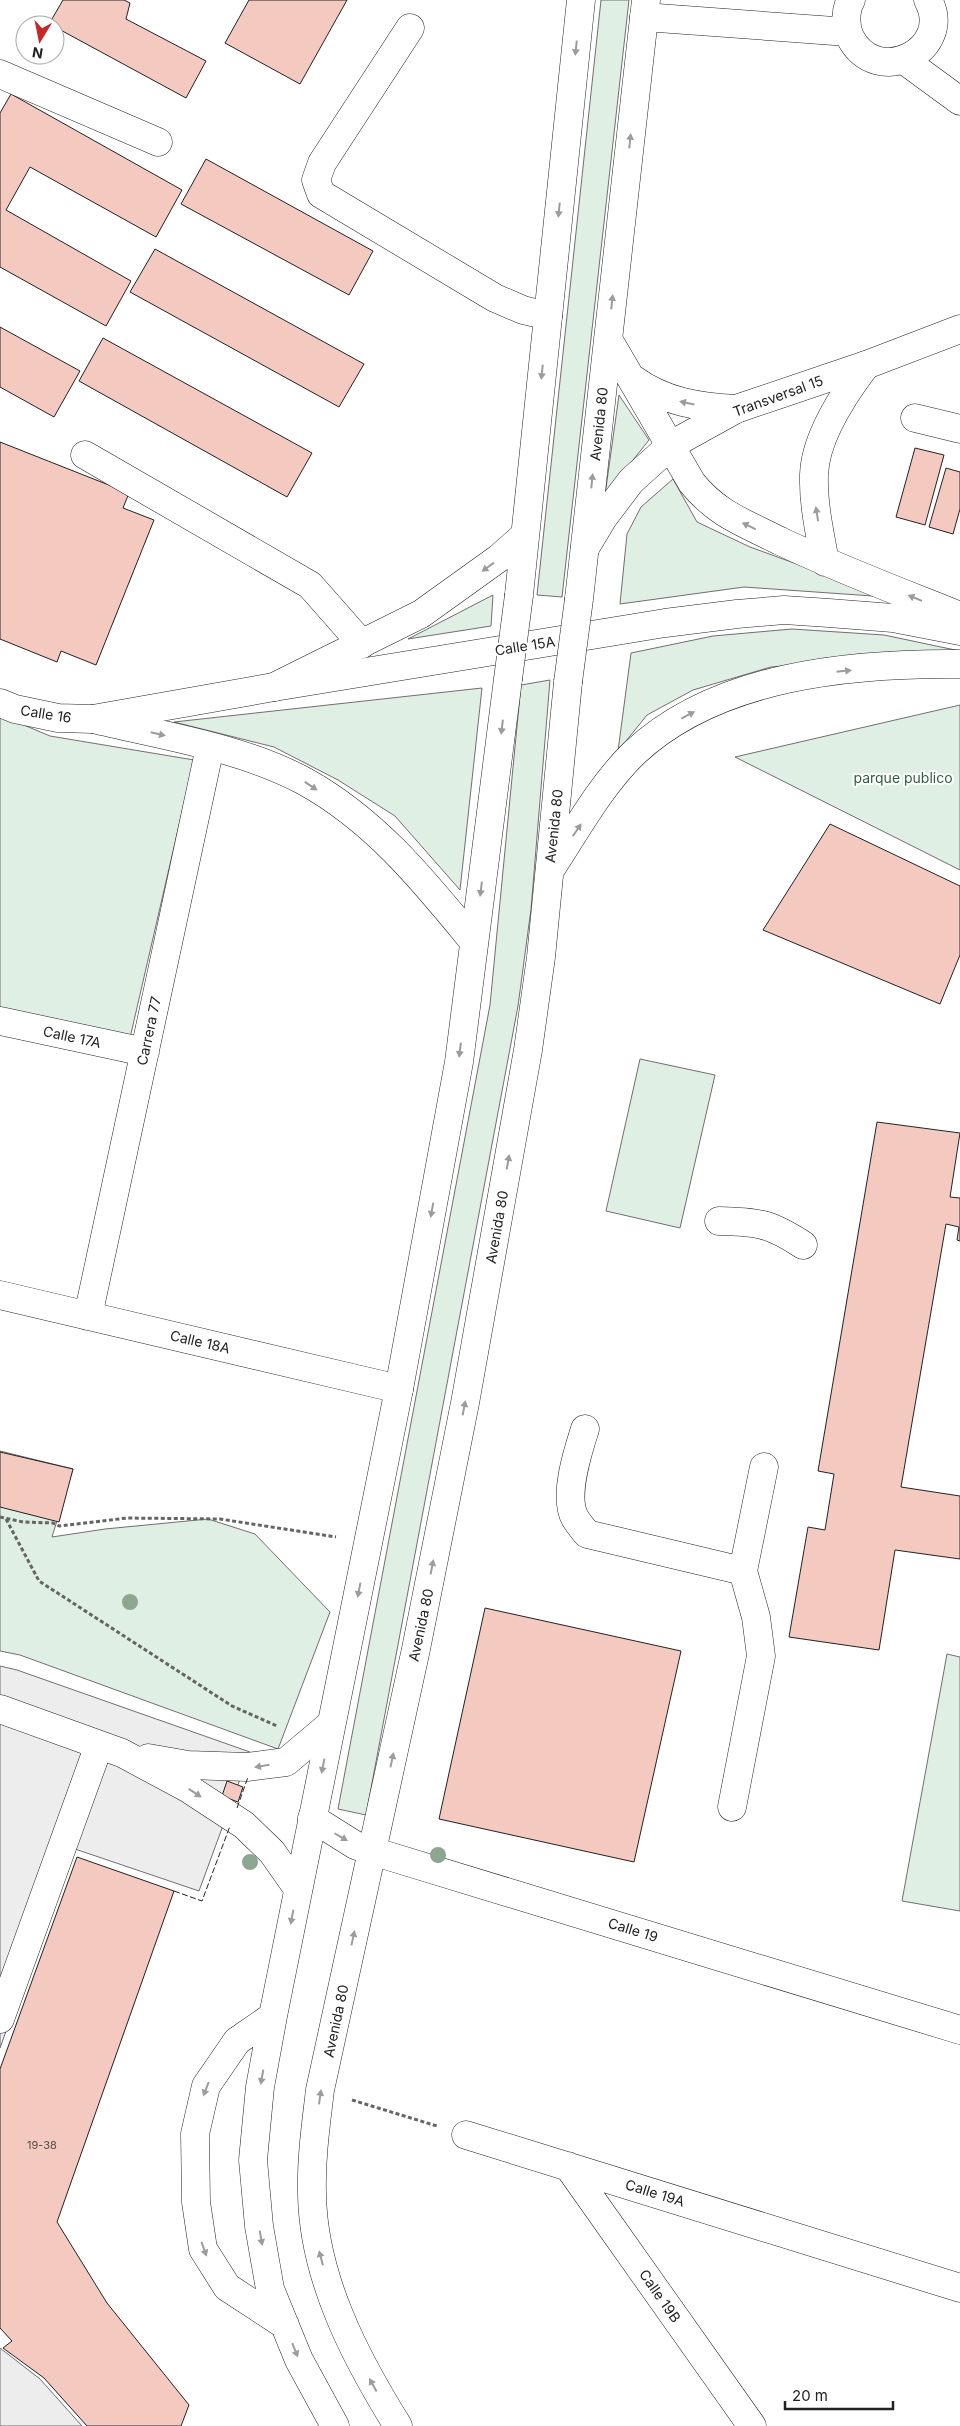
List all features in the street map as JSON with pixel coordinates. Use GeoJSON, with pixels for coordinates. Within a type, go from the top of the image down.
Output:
{"type":"FeatureCollection","features":[{"type":"Feature","properties":{"kind":"main road"},"geometry":{"type":"LineString","coordinates":[[334,2426],[299,2360],[270,2289],[259,2226],[253,2160],[260,2087],[312,1818],[399,1389],[458,1062],[519,595],[581,0]]}},
{"type":"Feature","properties":{"kind":"main road"},"geometry":{"type":"LineString","coordinates":[[851,0],[846,17],[848,32],[854,44],[864,55],[890,63],[904,60],[921,48],[932,30],[933,16],[928,0]]}},
{"type":"Feature","properties":{"kind":"main road"},"geometry":{"type":"LineString","coordinates":[[645,9],[848,32]]}},
{"type":"Feature","properties":{"kind":"main road","name":"Avenida 80"},"geometry":{"type":"LineString","coordinates":[[398,2426],[372,2385],[334,2305],[318,2244],[312,2195],[313,2150],[320,2090],[372,1851],[465,1403],[528,1050],[550,870],[568,682],[645,9]]}},
{"type":"Feature","properties":{"kind":"main road"},"geometry":{"type":"LineString","coordinates":[[410,28],[322,162],[316,180],[321,194],[495,298],[523,310],[548,316]]}},
{"type":"Feature","properties":{"kind":"main road"},"geometry":{"type":"LineString","coordinates":[[904,60],[960,101]]}},
{"type":"Feature","properties":{"kind":"main road"},"geometry":{"type":"LineString","coordinates":[[0,74],[158,142]]}},
{"type":"Feature","properties":{"kind":"main road","name":"Transversal 15"},"geometry":{"type":"LineString","coordinates":[[584,548],[603,518],[631,481],[671,446],[736,409],[866,365],[960,329]]}},
{"type":"Feature","properties":{"kind":"main road"},"geometry":{"type":"LineString","coordinates":[[608,339],[692,484],[707,501],[722,512],[825,562],[960,616]]}},
{"type":"Feature","properties":{"kind":"main road"},"geometry":{"type":"LineString","coordinates":[[825,562],[816,508],[814,473],[821,445],[832,417],[847,390],[866,365]]}},
{"type":"Feature","properties":{"kind":"main road"},"geometry":{"type":"LineString","coordinates":[[631,378],[652,392],[666,398],[709,408],[736,409]]}},
{"type":"Feature","properties":{"kind":"main road"},"geometry":{"type":"LineString","coordinates":[[915,418],[960,429]]}},
{"type":"Feature","properties":{"kind":"main road"},"geometry":{"type":"LineString","coordinates":[[85,455],[310,585],[362,644]]}},
{"type":"Feature","properties":{"kind":"main road"},"geometry":{"type":"LineString","coordinates":[[274,687],[420,614],[499,558],[525,535]]}},
{"type":"Feature","properties":{"kind":"main road","name":"Calle 15A"},"geometry":{"type":"LineString","coordinates":[[93,719],[274,687],[665,623],[737,614],[784,610],[829,613],[893,618],[960,631]]}},
{"type":"Feature","properties":{"kind":"main road"},"geometry":{"type":"LineString","coordinates":[[550,870],[603,791],[634,754],[670,724],[716,700],[768,683],[838,671],[885,666],[960,664]]}},
{"type":"Feature","properties":{"kind":"main road","name":"Calle 16"},"geometry":{"type":"LineString","coordinates":[[0,703],[16,709],[58,718],[93,719]]}},
{"type":"Feature","properties":{"kind":"main road"},"geometry":{"type":"LineString","coordinates":[[93,719],[210,747],[266,765],[304,782],[367,824],[407,862],[474,942]]}},
{"type":"Feature","properties":{"kind":"main road","name":"Carrera 77"},"geometry":{"type":"LineString","coordinates":[[88,1316],[210,747]]}},
{"type":"Feature","properties":{"kind":"main road","name":"Calle 17A"},"geometry":{"type":"LineString","coordinates":[[0,1021],[145,1052]]}},
{"type":"Feature","properties":{"kind":"main road"},"geometry":{"type":"LineString","coordinates":[[719,1221],[755,1222],[779,1230],[803,1245]]}},
{"type":"Feature","properties":{"kind":"main road","name":"Calle 18A"},"geometry":{"type":"LineString","coordinates":[[0,1295],[399,1389]]}},
{"type":"Feature","properties":{"kind":"main road"},"geometry":{"type":"LineString","coordinates":[[585,1429],[576,1458],[570,1492],[574,1516],[587,1534],[743,1572]]}},
{"type":"Feature","properties":{"kind":"main road"},"geometry":{"type":"LineString","coordinates":[[732,1807],[761,1656],[756,1617],[743,1572],[764,1467]]}},
{"type":"Feature","properties":{"kind":"main road"},"geometry":{"type":"LineString","coordinates":[[0,1709],[110,1749],[189,1788],[244,1825],[272,1852],[298,1889]]}},
{"type":"Feature","properties":{"kind":"main road"},"geometry":{"type":"LineString","coordinates":[[110,1749],[188,1765],[252,1767],[286,1762],[332,1724]]}},
{"type":"Feature","properties":{"kind":"main road"},"geometry":{"type":"LineString","coordinates":[[2,2009],[110,1749]]}},
{"type":"Feature","properties":{"kind":"main road","name":"Calle 19"},"geometry":{"type":"LineString","coordinates":[[312,1818],[355,1845],[372,1851],[960,2030]]}},
{"type":"Feature","properties":{"kind":"main road"},"geometry":{"type":"LineString","coordinates":[[273,2016],[237,2041],[206,2086],[195,2134],[196,2202],[203,2249],[227,2287],[285,2325]]}},
{"type":"Feature","properties":{"kind":"main road","name":"Calle 19A"},"geometry":{"type":"LineString","coordinates":[[466,2135],[960,2288]]}},
{"type":"Feature","properties":{"kind":"main road","name":"Calle 19B"},"geometry":{"type":"LineString","coordinates":[[568,2166],[752,2426]]}},
{"type":"Feature","properties":{"kind":"path"},"geometry":{"type":"LineString","coordinates":[[0,1517],[23,1522],[52,1523],[59,1526],[127,1518],[220,1519],[340,1538]]}},
{"type":"Feature","properties":{"kind":"path"},"geometry":{"type":"LineString","coordinates":[[6,1518],[39,1581],[232,1706],[282,1728]]}},
{"type":"Feature","properties":{"kind":"path"},"geometry":{"type":"LineString","coordinates":[[350,2099],[466,2135]]}},
{"type":"Feature","properties":{"kind":"green space"},"geometry":{"type":"Polygon","coordinates":[[[601,0],[629,0],[562,597],[537,595],[601,0]]]}},
{"type":"Feature","properties":{"kind":"green space"},"geometry":{"type":"Polygon","coordinates":[[[619,395],[649,440],[605,495],[619,395]]]}},
{"type":"Feature","properties":{"kind":"green space"},"geometry":{"type":"Polygon","coordinates":[[[673,479],[697,522],[750,547],[887,597],[744,587],[620,604],[627,534],[641,507],[673,479]]]}},
{"type":"Feature","properties":{"kind":"green space"},"geometry":{"type":"Polygon","coordinates":[[[493,595],[491,626],[408,639],[493,595]]]}},
{"type":"Feature","properties":{"kind":"green space"},"geometry":{"type":"Polygon","coordinates":[[[792,629],[884,635],[960,651],[771,667],[693,690],[647,715],[618,751],[631,653],[713,636],[792,629]]]}},
{"type":"Feature","properties":{"kind":"green space"},"geometry":{"type":"Polygon","coordinates":[[[550,680],[531,909],[518,1006],[366,1815],[338,1809],[490,1005],[521,685],[550,680]]]}},
{"type":"Feature","properties":{"kind":"green space"},"geometry":{"type":"Polygon","coordinates":[[[482,688],[460,890],[395,816],[338,780],[274,747],[174,722],[482,688]]]}},
{"type":"Feature","properties":{"kind":"green space","name":"parque publico"},"geometry":{"type":"Polygon","coordinates":[[[960,705],[960,870],[735,757],[960,705]]]}},
{"type":"Feature","properties":{"kind":"green space"},"geometry":{"type":"Polygon","coordinates":[[[0,715],[50,736],[194,760],[130,1038],[0,1008],[0,715]]]}},
{"type":"Feature","properties":{"kind":"green space"},"geometry":{"type":"Polygon","coordinates":[[[640,1059],[715,1075],[680,1228],[606,1211],[640,1059]]]}},
{"type":"Feature","properties":{"kind":"green space"},"geometry":{"type":"Polygon","coordinates":[[[0,1451],[73,1469],[52,1537],[105,1529],[208,1519],[255,1534],[330,1612],[278,1749],[20,1655],[0,1651],[0,1451]]]}},
{"type":"Feature","properties":{"kind":"green space"},"geometry":{"type":"Polygon","coordinates":[[[947,1654],[960,1657],[960,1911],[902,1901],[947,1654]]]}},
{"type":"Feature","properties":{"kind":"shaded area"},"geometry":{"type":"Polygon","coordinates":[[[0,1666],[17,1670],[250,1752],[199,1891],[72,1848],[0,2048],[0,1666]]]}},
{"type":"Feature","properties":{"kind":"shaded area"},"geometry":{"type":"Polygon","coordinates":[[[0,2348],[40,2379],[82,2426],[0,2426],[0,2348]]]}},
{"type":"Feature","properties":{"kind":"building"},"geometry":{"type":"Polygon","coordinates":[[[63,0],[124,0],[130,3],[126,19],[206,61],[186,98],[65,32],[65,15],[54,15],[63,0]]]}},
{"type":"Feature","properties":{"kind":"building"},"geometry":{"type":"Polygon","coordinates":[[[249,0],[347,0],[300,84],[225,43],[249,0]]]}},
{"type":"Feature","properties":{"kind":"building"},"geometry":{"type":"Polygon","coordinates":[[[11,94],[182,190],[156,237],[30,167],[6,210],[131,281],[106,326],[0,267],[0,113],[11,94]]]}},
{"type":"Feature","properties":{"kind":"building"},"geometry":{"type":"Polygon","coordinates":[[[206,159],[373,251],[349,295],[181,204],[206,159]]]}},
{"type":"Feature","properties":{"kind":"building"},"geometry":{"type":"Polygon","coordinates":[[[155,249],[364,364],[339,407],[130,292],[155,249]]]}},
{"type":"Feature","properties":{"kind":"building"},"geometry":{"type":"Polygon","coordinates":[[[0,327],[80,371],[54,417],[0,387],[0,327]]]}},
{"type":"Feature","properties":{"kind":"building"},"geometry":{"type":"Polygon","coordinates":[[[103,338],[312,453],[287,497],[79,381],[103,338]]]}},
{"type":"Feature","properties":{"kind":"building"},"geometry":{"type":"Polygon","coordinates":[[[0,442],[129,493],[123,508],[154,520],[96,665],[61,651],[57,662],[0,639],[0,442]]]}},
{"type":"Feature","properties":{"kind":"building"},"geometry":{"type":"Polygon","coordinates":[[[915,448],[944,455],[925,525],[896,517],[915,448]]]}},
{"type":"Feature","properties":{"kind":"building"},"geometry":{"type":"Polygon","coordinates":[[[946,468],[960,472],[960,509],[953,534],[929,527],[946,468]]]}},
{"type":"Feature","properties":{"kind":"building"},"geometry":{"type":"Polygon","coordinates":[[[830,824],[960,886],[960,955],[940,1004],[763,930],[830,824]]]}},
{"type":"Feature","properties":{"kind":"building"},"geometry":{"type":"Polygon","coordinates":[[[877,1122],[960,1133],[950,1197],[960,1198],[960,1241],[957,1240],[959,1227],[946,1224],[901,1487],[960,1496],[960,1559],[895,1550],[879,1650],[789,1637],[808,1527],[825,1530],[834,1474],[818,1471],[877,1122]]]}},
{"type":"Feature","properties":{"kind":"building"},"geometry":{"type":"Polygon","coordinates":[[[0,1452],[73,1469],[59,1522],[0,1507],[0,1452]]]}},
{"type":"Feature","properties":{"kind":"building"},"geometry":{"type":"Polygon","coordinates":[[[485,1608],[681,1651],[634,1862],[439,1819],[485,1608]]]}},
{"type":"Feature","properties":{"kind":"building"},"geometry":{"type":"Polygon","coordinates":[[[227,1781],[243,1787],[238,1802],[222,1796],[227,1781]]]}},
{"type":"Feature","properties":{"kind":"building"},"geometry":{"type":"Polygon","coordinates":[[[77,1857],[174,1891],[57,2222],[107,2303],[189,2405],[181,2426],[87,2426],[44,2378],[3,2348],[12,2341],[0,2328],[0,2069],[77,1857]]]}},
{"type":"Feature","properties":{"kind":"fence"},"geometry":{"type":"LineString","coordinates":[[237,1808],[248,1777]]}},
{"type":"Feature","properties":{"kind":"fence"},"geometry":{"type":"LineString","coordinates":[[174,1891],[202,1901],[230,1826]]}}]}
